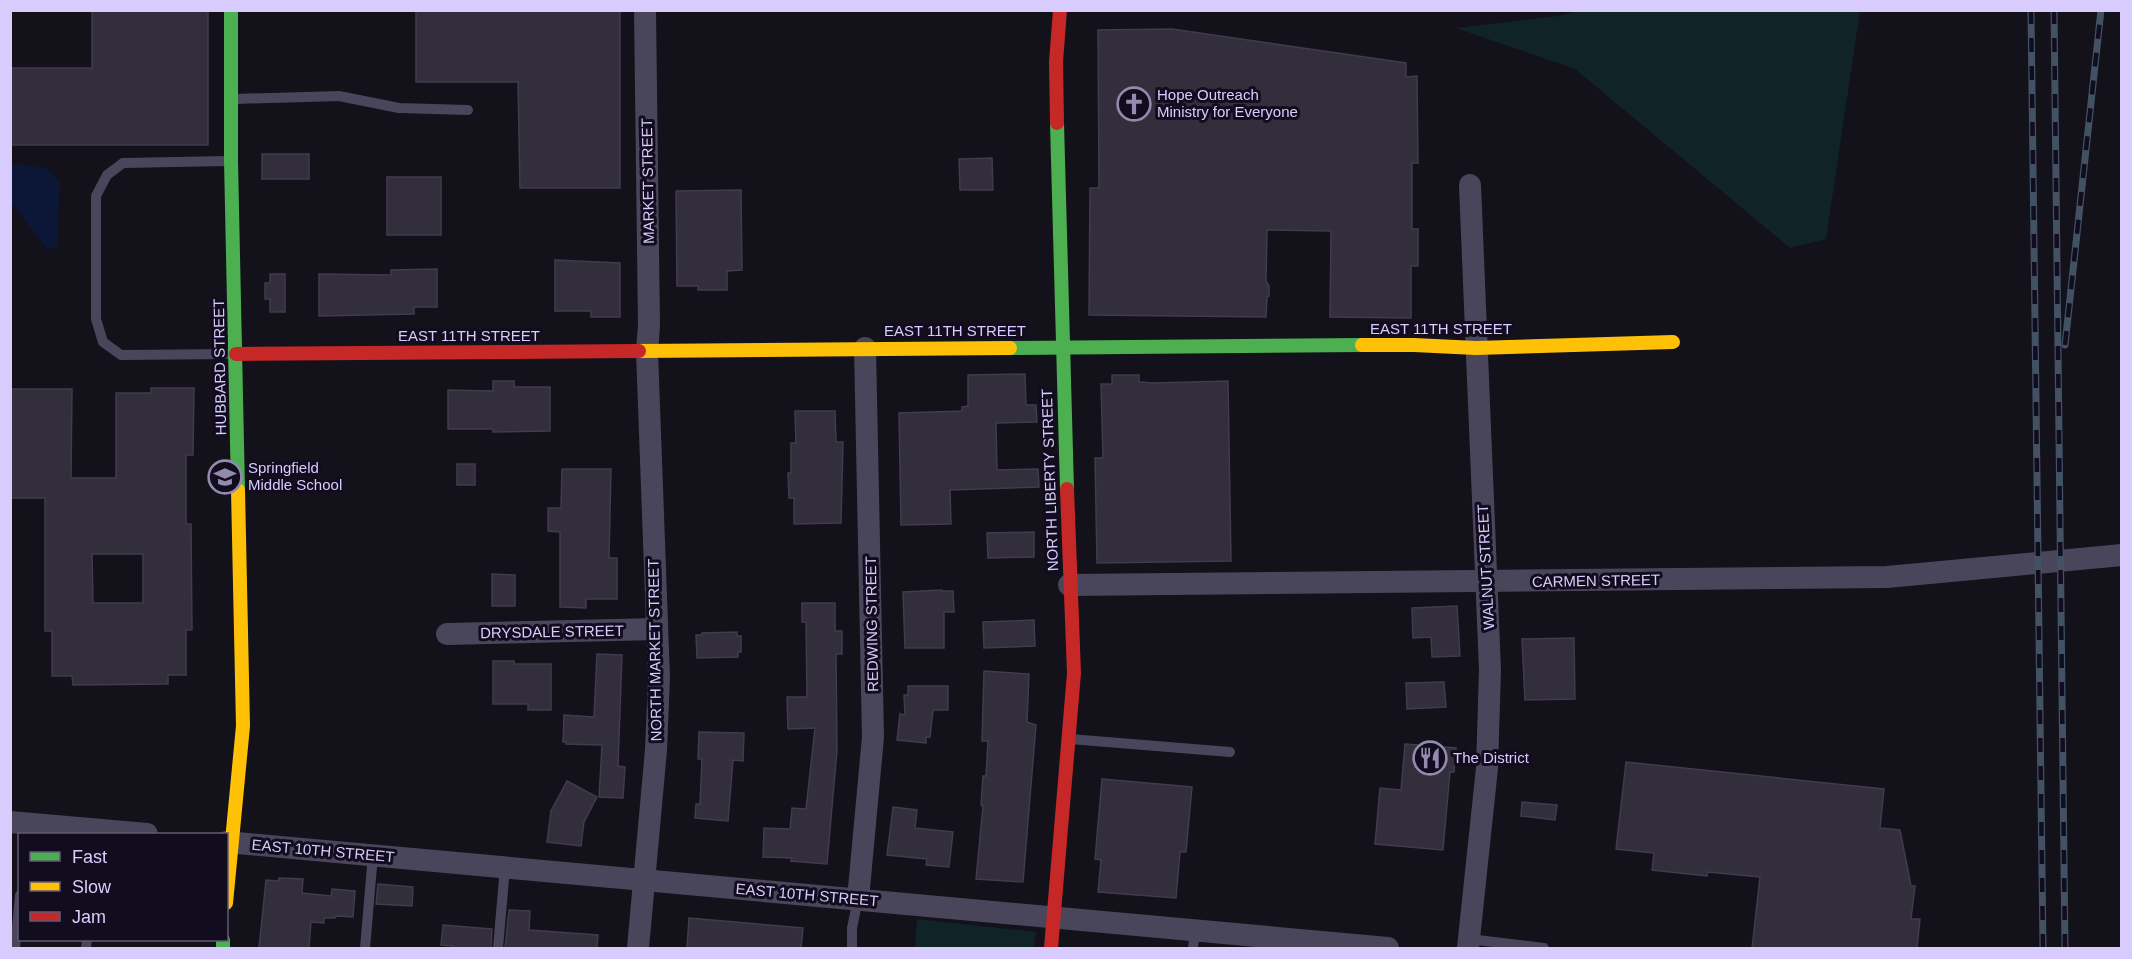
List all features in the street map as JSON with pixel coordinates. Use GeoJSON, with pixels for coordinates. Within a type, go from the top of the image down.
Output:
{"type":"FeatureCollection","features":[{"type":"Feature","properties":{"kind":"street","name":"HUBBARD STREET"},"geometry":{"type":"LineString","coordinates":[[228,862],[243,726],[231,161],[231,10]]}},
{"type":"Feature","properties":{"kind":"street","name":"MARKET STREET"},"geometry":{"type":"LineString","coordinates":[[645,10],[649,327],[647,351]]}},
{"type":"Feature","properties":{"kind":"street","name":"NORTH LIBERTY STREET"},"geometry":{"type":"LineString","coordinates":[[1051,948],[1074,673],[1062,348],[1056,62],[1060,10]]}},
{"type":"Feature","properties":{"kind":"street","name":"WALNUT STREET"},"geometry":{"type":"LineString","coordinates":[[1469,944],[1488,748],[1491,670],[1470,185]]}},
{"type":"Feature","properties":{"kind":"street","name":"EAST 11TH STREET"},"geometry":{"type":"LineString","coordinates":[[236,354],[1402,345],[1476,348],[1673,342]]}},
{"type":"Feature","properties":{"kind":"street","name":"REDWING STREET"},"geometry":{"type":"LineString","coordinates":[[858,899],[874,726],[865,348]]}},
{"type":"Feature","properties":{"kind":"street","name":"NORTH MARKET STREET"},"geometry":{"type":"LineString","coordinates":[[638,948],[656,750],[658,678],[647,351]]}},
{"type":"Feature","properties":{"kind":"street","name":"CARMEN STREET"},"geometry":{"type":"LineString","coordinates":[[1069,585],[1887,577],[2121,555]]}},
{"type":"Feature","properties":{"kind":"street","name":"DRYSDALE STREET"},"geometry":{"type":"LineString","coordinates":[[447,634],[657,630]]}},
{"type":"Feature","properties":{"kind":"street"},"geometry":{"type":"LineString","coordinates":[[20,827],[121,833]]}},
{"type":"Feature","properties":{"kind":"street","name":"EAST 10TH STREET"},"geometry":{"type":"LineString","coordinates":[[229,842],[1054,918],[1194,940],[1388,948]]}},
{"type":"Feature","properties":{"kind":"lane"},"geometry":{"type":"LineString","coordinates":[[231,99],[339,96],[399,108],[468,110]]}},
{"type":"Feature","properties":{"kind":"lane"},"geometry":{"type":"LineString","coordinates":[[231,161],[123,163],[107,175],[96,196],[96,319],[103,342],[121,355],[236,354]]}},
{"type":"Feature","properties":{"kind":"lane"},"geometry":{"type":"LineString","coordinates":[[1070,739],[1230,752]]}},
{"type":"Feature","properties":{"kind":"lane"},"geometry":{"type":"LineString","coordinates":[[365,948],[373,855]]}},
{"type":"Feature","properties":{"kind":"lane"},"geometry":{"type":"LineString","coordinates":[[498,948],[505,867]]}},
{"type":"Feature","properties":{"kind":"lane"},"geometry":{"type":"LineString","coordinates":[[852,948],[852,928],[858,899]]}},
{"type":"Feature","properties":{"kind":"lane"},"geometry":{"type":"LineString","coordinates":[[15,948],[18,916]]}},
{"type":"Feature","properties":{"kind":"lane"},"geometry":{"type":"LineString","coordinates":[[1469,944],[1544,948]]}},
{"type":"Feature","properties":{"kind":"green space"},"geometry":{"type":"Polygon","coordinates":[[[1576,11],[1860,11],[1826,239],[1790,248],[1575,69],[1456,28],[1558,16],[1576,11]]]}},
{"type":"Feature","properties":{"kind":"green space"},"geometry":{"type":"Polygon","coordinates":[[[917,919],[1036,932],[1034,948],[915,948],[917,919]]]}},
{"type":"Feature","properties":{"kind":"water"},"geometry":{"type":"Polygon","coordinates":[[[22,164],[48,169],[60,182],[57,247],[47,249],[11,202],[11,165],[22,164]]]}},
{"type":"Feature","properties":{"kind":"building"},"geometry":{"type":"Polygon","coordinates":[[[92,10],[208,10],[208,145],[10,145],[10,68],[92,68],[92,10]]]}},
{"type":"Feature","properties":{"kind":"building"},"geometry":{"type":"Polygon","coordinates":[[[416,10],[620,10],[620,188],[520,188],[518,82],[416,82],[416,10]]]}},
{"type":"Feature","properties":{"kind":"building"},"geometry":{"type":"Polygon","coordinates":[[[1172,29],[1406,63],[1406,77],[1417,76],[1418,163],[1412,163],[1412,229],[1418,229],[1418,266],[1411,266],[1411,318],[1330,317],[1331,231],[1267,230],[1266,281],[1269,286],[1269,296],[1267,297],[1266,317],[1089,315],[1090,188],[1099,188],[1098,30],[1172,29]]]}},
{"type":"Feature","properties":{"kind":"building"},"geometry":{"type":"Polygon","coordinates":[[[262,154],[309,154],[309,179],[262,179],[262,154]]]}},
{"type":"Feature","properties":{"kind":"building"},"geometry":{"type":"Polygon","coordinates":[[[992,158],[993,190],[960,190],[959,159],[992,158]]]}},
{"type":"Feature","properties":{"kind":"building"},"geometry":{"type":"Polygon","coordinates":[[[387,177],[441,177],[441,235],[387,235],[387,177]]]}},
{"type":"Feature","properties":{"kind":"building"},"geometry":{"type":"Polygon","coordinates":[[[741,190],[742,270],[727,271],[727,290],[698,290],[698,286],[677,286],[676,191],[741,190]]]}},
{"type":"Feature","properties":{"kind":"building"},"geometry":{"type":"Polygon","coordinates":[[[555,260],[620,263],[620,317],[591,317],[591,311],[555,311],[555,260]]]}},
{"type":"Feature","properties":{"kind":"building"},"geometry":{"type":"Polygon","coordinates":[[[437,269],[437,307],[414,307],[414,314],[319,316],[319,274],[391,275],[391,270],[437,269]]]}},
{"type":"Feature","properties":{"kind":"building"},"geometry":{"type":"Polygon","coordinates":[[[270,274],[285,274],[285,312],[270,312],[270,299],[265,299],[265,283],[270,283],[270,274]]]}},
{"type":"Feature","properties":{"kind":"building"},"geometry":{"type":"Polygon","coordinates":[[[1025,374],[1026,405],[1036,405],[1037,422],[996,423],[997,470],[1038,469],[1039,487],[950,490],[951,524],[901,525],[899,413],[962,411],[962,407],[968,406],[968,375],[1025,374]]]}},
{"type":"Feature","properties":{"kind":"building"},"geometry":{"type":"Polygon","coordinates":[[[1112,375],[1139,375],[1139,382],[1154,383],[1228,381],[1231,561],[1097,563],[1095,458],[1103,458],[1101,384],[1112,384],[1112,375]]]}},
{"type":"Feature","properties":{"kind":"building"},"geometry":{"type":"Polygon","coordinates":[[[493,381],[514,381],[514,387],[550,387],[550,431],[493,432],[493,429],[448,429],[448,390],[493,391],[493,381]]]}},
{"type":"Feature","properties":{"kind":"building"},"geometry":{"type":"Polygon","coordinates":[[[151,388],[194,388],[193,455],[186,455],[186,524],[191,524],[192,630],[186,630],[186,675],[168,675],[168,684],[73,685],[72,676],[52,676],[52,631],[45,631],[45,498],[10,498],[10,389],[72,389],[71,478],[116,478],[116,393],[151,393],[151,388]],[[92,554],[93,603],[143,603],[143,554],[92,554]]]}},
{"type":"Feature","properties":{"kind":"building"},"geometry":{"type":"Polygon","coordinates":[[[795,411],[835,411],[836,442],[843,442],[841,523],[794,524],[794,498],[789,498],[788,473],[791,473],[791,443],[796,443],[795,411]]]}},
{"type":"Feature","properties":{"kind":"building"},"geometry":{"type":"Polygon","coordinates":[[[457,464],[475,464],[475,485],[457,485],[457,464]]]}},
{"type":"Feature","properties":{"kind":"building"},"geometry":{"type":"Polygon","coordinates":[[[562,469],[611,469],[609,558],[617,558],[617,599],[586,599],[586,608],[560,607],[560,532],[548,531],[548,508],[561,508],[562,469]]]}},
{"type":"Feature","properties":{"kind":"building"},"geometry":{"type":"Polygon","coordinates":[[[1034,532],[1034,557],[988,558],[987,533],[1034,532]]]}},
{"type":"Feature","properties":{"kind":"building"},"geometry":{"type":"Polygon","coordinates":[[[492,574],[515,575],[515,606],[492,606],[492,574]]]}},
{"type":"Feature","properties":{"kind":"building"},"geometry":{"type":"Polygon","coordinates":[[[953,591],[954,612],[944,612],[944,648],[905,648],[903,592],[953,591]]]}},
{"type":"Feature","properties":{"kind":"building"},"geometry":{"type":"Polygon","coordinates":[[[802,603],[835,603],[835,631],[842,631],[842,654],[836,654],[837,750],[827,864],[791,861],[792,858],[763,857],[764,828],[790,829],[792,808],[806,809],[815,728],[788,729],[787,697],[807,697],[806,622],[802,622],[802,603]]]}},
{"type":"Feature","properties":{"kind":"building"},"geometry":{"type":"Polygon","coordinates":[[[1457,606],[1460,656],[1432,657],[1431,637],[1413,638],[1412,608],[1457,606]]]}},
{"type":"Feature","properties":{"kind":"building"},"geometry":{"type":"Polygon","coordinates":[[[1034,620],[1035,646],[984,648],[983,622],[1034,620]]]}},
{"type":"Feature","properties":{"kind":"building"},"geometry":{"type":"Polygon","coordinates":[[[737,632],[737,636],[741,636],[741,652],[738,652],[738,657],[697,658],[696,635],[737,632]]]}},
{"type":"Feature","properties":{"kind":"building"},"geometry":{"type":"Polygon","coordinates":[[[1574,638],[1575,699],[1525,700],[1522,639],[1574,638]]]}},
{"type":"Feature","properties":{"kind":"building"},"geometry":{"type":"Polygon","coordinates":[[[597,654],[622,655],[618,766],[625,767],[623,798],[599,797],[602,745],[563,742],[564,715],[594,717],[597,654]]]}},
{"type":"Feature","properties":{"kind":"building"},"geometry":{"type":"Polygon","coordinates":[[[493,661],[514,661],[514,664],[551,664],[551,710],[528,710],[528,704],[493,704],[493,661]]]}},
{"type":"Feature","properties":{"kind":"building"},"geometry":{"type":"Polygon","coordinates":[[[984,671],[1029,674],[1027,722],[1036,725],[1023,882],[976,879],[983,806],[981,805],[983,776],[986,776],[988,741],[982,741],[984,671]]]}},
{"type":"Feature","properties":{"kind":"building"},"geometry":{"type":"Polygon","coordinates":[[[1444,682],[1446,707],[1407,709],[1406,683],[1444,682]]]}},
{"type":"Feature","properties":{"kind":"building"},"geometry":{"type":"Polygon","coordinates":[[[908,686],[948,686],[948,710],[933,710],[930,737],[926,737],[926,743],[897,740],[900,714],[905,715],[904,695],[908,695],[908,686]]]}},
{"type":"Feature","properties":{"kind":"building"},"geometry":{"type":"Polygon","coordinates":[[[699,732],[744,733],[743,761],[733,760],[728,821],[695,818],[696,804],[700,804],[702,759],[698,759],[699,732]]]}},
{"type":"Feature","properties":{"kind":"building"},"geometry":{"type":"Polygon","coordinates":[[[1405,744],[1456,748],[1454,772],[1450,772],[1443,850],[1375,844],[1380,788],[1401,790],[1405,744]]]}},
{"type":"Feature","properties":{"kind":"building"},"geometry":{"type":"Polygon","coordinates":[[[1626,762],[1884,789],[1880,828],[1900,830],[1911,886],[1915,886],[1911,919],[1920,919],[1917,948],[1752,948],[1760,877],[1708,872],[1707,876],[1652,870],[1654,853],[1616,849],[1626,762]]]}},
{"type":"Feature","properties":{"kind":"building"},"geometry":{"type":"Polygon","coordinates":[[[1102,779],[1192,787],[1186,852],[1180,852],[1176,898],[1098,892],[1101,860],[1095,859],[1102,779]]]}},
{"type":"Feature","properties":{"kind":"building"},"geometry":{"type":"Polygon","coordinates":[[[567,781],[597,797],[584,822],[581,846],[547,842],[551,811],[567,781]]]}},
{"type":"Feature","properties":{"kind":"building"},"geometry":{"type":"Polygon","coordinates":[[[1522,802],[1557,805],[1555,820],[1521,816],[1522,802]]]}},
{"type":"Feature","properties":{"kind":"building"},"geometry":{"type":"Polygon","coordinates":[[[893,807],[917,810],[915,828],[953,832],[949,867],[926,865],[927,859],[887,855],[893,807]]]}},
{"type":"Feature","properties":{"kind":"building"},"geometry":{"type":"Polygon","coordinates":[[[279,878],[303,879],[302,893],[331,896],[332,889],[355,891],[353,917],[336,916],[335,918],[324,918],[324,923],[311,922],[309,948],[259,948],[266,880],[278,881],[279,878]]]}},
{"type":"Feature","properties":{"kind":"building"},"geometry":{"type":"Polygon","coordinates":[[[378,884],[413,887],[412,906],[376,904],[378,884]]]}},
{"type":"Feature","properties":{"kind":"building"},"geometry":{"type":"Polygon","coordinates":[[[509,910],[530,911],[529,930],[598,935],[597,948],[505,948],[509,910]]]}},
{"type":"Feature","properties":{"kind":"building"},"geometry":{"type":"Polygon","coordinates":[[[689,918],[803,928],[801,948],[687,948],[689,918]]]}},
{"type":"Feature","properties":{"kind":"building"},"geometry":{"type":"Polygon","coordinates":[[[443,925],[492,929],[491,948],[453,948],[453,946],[441,945],[443,925]]]}},
{"type":"Feature","properties":{"kind":"railway"},"geometry":{"type":"LineString","coordinates":[[2031,10],[2043,948]]}},
{"type":"Feature","properties":{"kind":"railway"},"geometry":{"type":"LineString","coordinates":[[2054,10],[2065,948]]}},
{"type":"Feature","properties":{"kind":"railway"},"geometry":{"type":"LineString","coordinates":[[2065,345],[2101,10]]}},
{"type":"Feature","properties":{"kind":"traffic: fast"},"geometry":{"type":"LineString","coordinates":[[231,10],[231,161],[238,490]]}},
{"type":"Feature","properties":{"kind":"traffic: fast"},"geometry":{"type":"LineString","coordinates":[[1057,123],[1067,489]]}},
{"type":"Feature","properties":{"kind":"traffic: fast"},"geometry":{"type":"LineString","coordinates":[[1010,348],[1362,345]]}},
{"type":"Feature","properties":{"kind":"traffic: fast"},"geometry":{"type":"LineString","coordinates":[[223,941],[223,948]]}},
{"type":"Feature","properties":{"kind":"traffic: slow"},"geometry":{"type":"LineString","coordinates":[[1362,345],[1476,348],[1673,342]]}},
{"type":"Feature","properties":{"kind":"traffic: slow"},"geometry":{"type":"LineString","coordinates":[[639,351],[1010,348]]}},
{"type":"Feature","properties":{"kind":"traffic: slow"},"geometry":{"type":"LineString","coordinates":[[228,882],[243,726],[238,490]]}},
{"type":"Feature","properties":{"kind":"traffic: jam"},"geometry":{"type":"LineString","coordinates":[[1057,123],[1056,62],[1060,10]]}},
{"type":"Feature","properties":{"kind":"traffic: jam"},"geometry":{"type":"LineString","coordinates":[[236,354],[639,351]]}},
{"type":"Feature","properties":{"kind":"traffic: jam"},"geometry":{"type":"LineString","coordinates":[[1051,948],[1074,673],[1067,489]]}},
{"type":"Feature","properties":{"kind":"place","name":"Hope Outreach Ministry for Everyone"},"geometry":{"type":"Point","coordinates":[1134,104]}},
{"type":"Feature","properties":{"kind":"place","name":"Springfield Middle School"},"geometry":{"type":"Point","coordinates":[225,477]}},
{"type":"Feature","properties":{"kind":"place","name":"The District"},"geometry":{"type":"Point","coordinates":[1430,758]}}]}
